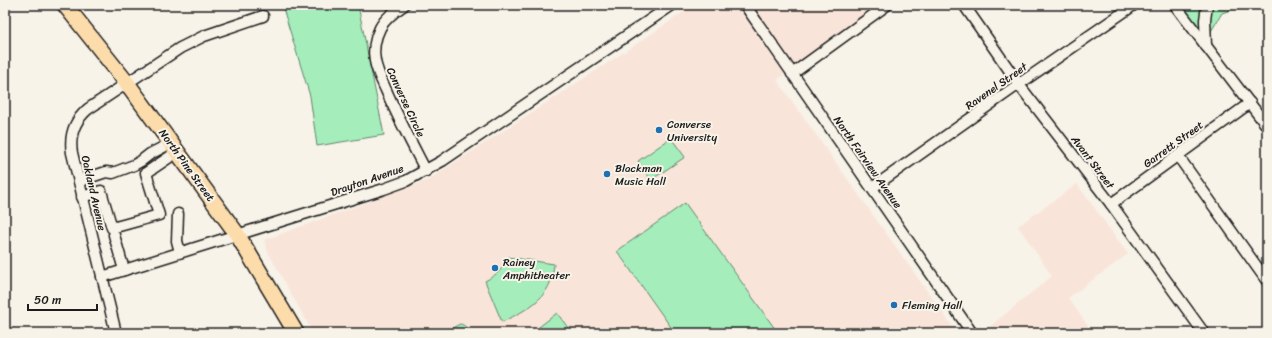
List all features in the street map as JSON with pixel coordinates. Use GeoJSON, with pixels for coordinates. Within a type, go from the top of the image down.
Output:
{"type":"FeatureCollection","features":[{"type":"Feature","properties":{"kind":"highway","name":"North Pine Street"},"geometry":{"type":"LineString","coordinates":[[65,5],[127,83],[237,234],[296,333]]}},
{"type":"Feature","properties":{"kind":"street","name":"Converse Circle"},"geometry":{"type":"LineString","coordinates":[[404,5],[386,18],[380,27],[375,43],[375,61],[396,115],[426,170]]}},
{"type":"Feature","properties":{"kind":"street","name":"Drayton Avenue"},"geometry":{"type":"LineString","coordinates":[[102,277],[406,181],[426,170],[670,5]]}},
{"type":"Feature","properties":{"kind":"street","name":"North Fairview Avenue"},"geometry":{"type":"LineString","coordinates":[[744,5],[972,333]]}},
{"type":"Feature","properties":{"kind":"street"},"geometry":{"type":"LineString","coordinates":[[792,74],[887,5]]}},
{"type":"Feature","properties":{"kind":"street","name":"Avant Street"},"geometry":{"type":"LineString","coordinates":[[964,5],[1020,84],[1111,204],[1204,333]]}},
{"type":"Feature","properties":{"kind":"street","name":"Ravenel Street"},"geometry":{"type":"LineString","coordinates":[[872,188],[1134,5]]}},
{"type":"Feature","properties":{"kind":"street"},"geometry":{"type":"LineString","coordinates":[[1175,5],[1267,126]]}},
{"type":"Feature","properties":{"kind":"street"},"geometry":{"type":"LineString","coordinates":[[1206,46],[1205,20],[1207,5]]}},
{"type":"Feature","properties":{"kind":"street","name":"Oakland Avenue"},"geometry":{"type":"LineString","coordinates":[[116,333],[70,144],[73,128],[82,114],[180,48],[204,36],[263,16]]}},
{"type":"Feature","properties":{"kind":"street","name":"Garrett Street"},"geometry":{"type":"LineString","coordinates":[[1111,204],[1250,103]]}},
{"type":"Feature","properties":{"kind":"street"},"geometry":{"type":"LineString","coordinates":[[79,181],[106,172],[113,173],[141,162],[150,154],[174,147]]}},
{"type":"Feature","properties":{"kind":"street"},"geometry":{"type":"LineString","coordinates":[[82,196],[101,191],[112,228],[160,215],[146,173],[174,147]]}},
{"type":"Feature","properties":{"kind":"street"},"geometry":{"type":"LineString","coordinates":[[1178,156],[1267,281]]}},
{"type":"Feature","properties":{"kind":"street"},"geometry":{"type":"LineString","coordinates":[[178,214],[177,241],[180,252]]}},
{"type":"Feature","properties":{"kind":"street"},"geometry":{"type":"LineString","coordinates":[[114,235],[124,270]]}},
{"type":"Feature","properties":{"kind":"shaded area","name":"Converse University"},"geometry":{"type":"Polygon","coordinates":[[[694,5],[879,5],[777,80],[957,333],[313,333],[268,252],[264,240],[428,180],[694,5]]]}},
{"type":"Feature","properties":{"kind":"shaded area"},"geometry":{"type":"Polygon","coordinates":[[[1077,184],[1128,254],[1068,298],[1093,333],[982,333],[1052,276],[1018,226],[1077,184]]]}},
{"type":"Feature","properties":{"kind":"green space"},"geometry":{"type":"Polygon","coordinates":[[[282,5],[358,5],[384,135],[317,146],[310,96],[282,5]]]}},
{"type":"Feature","properties":{"kind":"green space"},"geometry":{"type":"Polygon","coordinates":[[[1181,5],[1245,5],[1222,13],[1207,38],[1181,5]]]}},
{"type":"Feature","properties":{"kind":"green space"},"geometry":{"type":"Polygon","coordinates":[[[671,138],[685,157],[651,180],[638,161],[671,138]]]}},
{"type":"Feature","properties":{"kind":"green space"},"geometry":{"type":"Polygon","coordinates":[[[685,203],[778,333],[675,333],[617,251],[685,203]]]}},
{"type":"Feature","properties":{"kind":"green space"},"geometry":{"type":"Polygon","coordinates":[[[508,257],[554,264],[551,281],[542,296],[530,307],[502,322],[485,281],[499,271],[508,257]]]}},
{"type":"Feature","properties":{"kind":"green space"},"geometry":{"type":"Polygon","coordinates":[[[557,313],[572,333],[543,333],[539,327],[557,313]]]}},
{"type":"Feature","properties":{"kind":"green space"},"geometry":{"type":"Polygon","coordinates":[[[460,324],[466,327],[467,333],[450,333],[454,327],[460,324]]]}},
{"type":"Feature","properties":{"kind":"place","name":"Converse University"},"geometry":{"type":"Point","coordinates":[659,130]}},
{"type":"Feature","properties":{"kind":"place","name":"Blackman Music Hall"},"geometry":{"type":"Point","coordinates":[607,174]}},
{"type":"Feature","properties":{"kind":"place","name":"Rainey Amphitheater"},"geometry":{"type":"Point","coordinates":[495,268]}},
{"type":"Feature","properties":{"kind":"place","name":"Fleming Hall"},"geometry":{"type":"Point","coordinates":[894,305]}}]}
